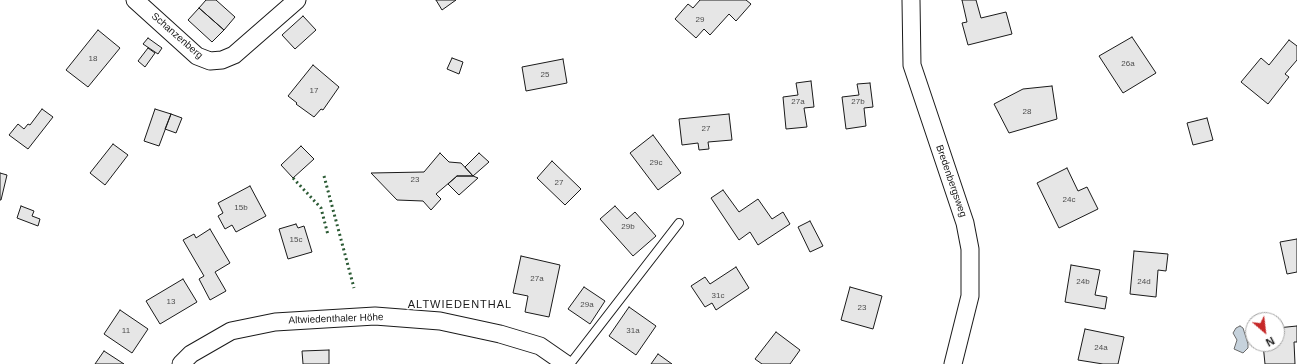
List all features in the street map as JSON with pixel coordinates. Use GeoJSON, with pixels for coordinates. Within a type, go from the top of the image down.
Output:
{"type":"FeatureCollection","features":[{"type":"Feature","properties":{"kind":"street","name":"Schanzenberg"},"geometry":{"type":"LineString","coordinates":[[135,0],[197,56],[210,61],[222,60],[234,55],[297,0]]}},
{"type":"Feature","properties":{"kind":"street","name":"Bredenbergsweg"},"geometry":{"type":"LineString","coordinates":[[911,0],[912,65],[966,223],[970,249],[970,296],[953,364]]}},
{"type":"Feature","properties":{"kind":"street","name":"Altwiedenthaler Höhe"},"geometry":{"type":"LineString","coordinates":[[182,364],[191,354],[232,331],[275,322],[375,316],[440,321],[500,334],[540,346],[566,364]]}},
{"type":"Feature","properties":{"kind":"lane"},"geometry":{"type":"LineString","coordinates":[[570,364],[680,223]]}},
{"type":"Feature","properties":{"kind":"shaded area"},"geometry":{"type":"Polygon","coordinates":[[[1240,326],[1243,328],[1245,334],[1245,351],[1243,353],[1234,349],[1237,340],[1233,333],[1236,328],[1240,326]]]}},
{"type":"Feature","properties":{"kind":"building"},"geometry":{"type":"Polygon","coordinates":[[[206,0],[216,0],[235,17],[224,30],[199,8],[206,0]]]}},
{"type":"Feature","properties":{"kind":"building"},"geometry":{"type":"Polygon","coordinates":[[[436,0],[456,0],[442,10],[436,0]]]}},
{"type":"Feature","properties":{"kind":"building"},"geometry":{"type":"Polygon","coordinates":[[[700,0],[746,0],[751,4],[736,21],[729,14],[710,35],[704,29],[696,38],[675,19],[688,4],[693,8],[700,0]]]}},
{"type":"Feature","properties":{"kind":"building"},"geometry":{"type":"Polygon","coordinates":[[[962,0],[976,0],[981,18],[1006,12],[1012,34],[968,45],[962,23],[967,22],[962,0]]]}},
{"type":"Feature","properties":{"kind":"building"},"geometry":{"type":"Polygon","coordinates":[[[199,8],[224,30],[212,42],[188,20],[199,8]]]}},
{"type":"Feature","properties":{"kind":"building"},"geometry":{"type":"Polygon","coordinates":[[[303,16],[316,30],[295,49],[282,35],[303,16]]]}},
{"type":"Feature","properties":{"kind":"building"},"geometry":{"type":"Polygon","coordinates":[[[98,30],[120,48],[88,87],[66,70],[98,30]]]}},
{"type":"Feature","properties":{"kind":"building"},"geometry":{"type":"Polygon","coordinates":[[[1132,37],[1156,73],[1123,93],[1099,56],[1132,37]]]}},
{"type":"Feature","properties":{"kind":"building"},"geometry":{"type":"Polygon","coordinates":[[[148,38],[162,48],[158,54],[143,44],[148,38]]]}},
{"type":"Feature","properties":{"kind":"building"},"geometry":{"type":"Polygon","coordinates":[[[1289,40],[1297,46],[1297,60],[1285,74],[1289,77],[1268,104],[1241,82],[1261,58],[1269,65],[1289,40]]]}},
{"type":"Feature","properties":{"kind":"building"},"geometry":{"type":"Polygon","coordinates":[[[148,48],[155,53],[145,67],[138,61],[148,48]]]}},
{"type":"Feature","properties":{"kind":"building"},"geometry":{"type":"Polygon","coordinates":[[[452,58],[463,62],[459,74],[447,69],[452,58]]]}},
{"type":"Feature","properties":{"kind":"building"},"geometry":{"type":"Polygon","coordinates":[[[563,59],[567,83],[526,91],[522,67],[563,59]]]}},
{"type":"Feature","properties":{"kind":"building"},"geometry":{"type":"Polygon","coordinates":[[[313,65],[339,87],[323,110],[321,109],[314,117],[288,96],[313,65]]]}},
{"type":"Feature","properties":{"kind":"building"},"geometry":{"type":"Polygon","coordinates":[[[811,81],[814,107],[804,108],[807,127],[786,129],[783,97],[798,95],[796,83],[811,81]]]}},
{"type":"Feature","properties":{"kind":"building"},"geometry":{"type":"Polygon","coordinates":[[[870,83],[873,107],[864,108],[866,126],[846,129],[842,97],[859,95],[857,84],[870,83]]]}},
{"type":"Feature","properties":{"kind":"building"},"geometry":{"type":"Polygon","coordinates":[[[1052,86],[1057,119],[1009,133],[994,104],[1023,89],[1052,86]]]}},
{"type":"Feature","properties":{"kind":"building"},"geometry":{"type":"Polygon","coordinates":[[[42,109],[53,117],[28,149],[9,135],[18,124],[24,129],[28,124],[30,125],[42,109]]]}},
{"type":"Feature","properties":{"kind":"building"},"geometry":{"type":"Polygon","coordinates":[[[155,109],[171,114],[159,146],[144,141],[155,109]]]}},
{"type":"Feature","properties":{"kind":"building"},"geometry":{"type":"Polygon","coordinates":[[[171,114],[182,118],[176,133],[165,129],[171,114]]]}},
{"type":"Feature","properties":{"kind":"building"},"geometry":{"type":"Polygon","coordinates":[[[729,114],[732,140],[708,142],[709,149],[699,150],[698,143],[682,145],[679,119],[729,114]]]}},
{"type":"Feature","properties":{"kind":"building"},"geometry":{"type":"Polygon","coordinates":[[[1207,118],[1213,140],[1193,145],[1187,123],[1207,118]]]}},
{"type":"Feature","properties":{"kind":"building"},"geometry":{"type":"Polygon","coordinates":[[[653,135],[681,173],[658,190],[630,153],[653,135]]]}},
{"type":"Feature","properties":{"kind":"building"},"geometry":{"type":"Polygon","coordinates":[[[113,144],[128,155],[105,185],[90,173],[113,144]]]}},
{"type":"Feature","properties":{"kind":"building"},"geometry":{"type":"Polygon","coordinates":[[[301,146],[314,159],[293,178],[281,165],[301,146]]]}},
{"type":"Feature","properties":{"kind":"building"},"geometry":{"type":"Polygon","coordinates":[[[440,153],[449,162],[461,163],[473,176],[457,176],[436,194],[441,199],[431,210],[423,201],[397,200],[371,173],[424,172],[440,153]]]}},
{"type":"Feature","properties":{"kind":"building"},"geometry":{"type":"Polygon","coordinates":[[[479,153],[489,162],[473,176],[465,167],[479,153]]]}},
{"type":"Feature","properties":{"kind":"building"},"geometry":{"type":"Polygon","coordinates":[[[552,161],[581,189],[565,205],[537,178],[552,161]]]}},
{"type":"Feature","properties":{"kind":"building"},"geometry":{"type":"Polygon","coordinates":[[[1067,168],[1078,191],[1087,187],[1098,209],[1059,228],[1037,183],[1067,168]]]}},
{"type":"Feature","properties":{"kind":"building"},"geometry":{"type":"Polygon","coordinates":[[[0,173],[7,175],[1,200],[0,200],[0,173]]]}},
{"type":"Feature","properties":{"kind":"building"},"geometry":{"type":"Polygon","coordinates":[[[457,176],[473,176],[478,178],[459,195],[448,184],[457,176]]]}},
{"type":"Feature","properties":{"kind":"building"},"geometry":{"type":"Polygon","coordinates":[[[250,186],[266,216],[236,232],[232,225],[225,229],[218,216],[223,213],[218,203],[250,186]]]}},
{"type":"Feature","properties":{"kind":"building"},"geometry":{"type":"Polygon","coordinates":[[[723,190],[739,212],[758,199],[772,219],[783,212],[790,224],[758,245],[750,232],[739,240],[711,198],[723,190]]]}},
{"type":"Feature","properties":{"kind":"building"},"geometry":{"type":"Polygon","coordinates":[[[21,206],[34,211],[32,216],[40,219],[38,226],[17,218],[21,206]]]}},
{"type":"Feature","properties":{"kind":"building"},"geometry":{"type":"Polygon","coordinates":[[[615,206],[627,219],[635,212],[656,236],[633,256],[600,219],[615,206]]]}},
{"type":"Feature","properties":{"kind":"building"},"geometry":{"type":"Polygon","coordinates":[[[810,221],[823,246],[810,252],[798,227],[810,221]]]}},
{"type":"Feature","properties":{"kind":"building"},"geometry":{"type":"Polygon","coordinates":[[[296,224],[298,228],[304,226],[312,252],[288,259],[279,229],[296,224]]]}},
{"type":"Feature","properties":{"kind":"building"},"geometry":{"type":"Polygon","coordinates":[[[210,229],[230,263],[215,272],[226,291],[210,300],[199,279],[204,276],[183,240],[194,234],[196,238],[210,229]]]}},
{"type":"Feature","properties":{"kind":"building"},"geometry":{"type":"Polygon","coordinates":[[[1297,239],[1297,272],[1287,274],[1280,242],[1297,239]]]}},
{"type":"Feature","properties":{"kind":"building"},"geometry":{"type":"Polygon","coordinates":[[[1134,251],[1168,254],[1166,271],[1158,270],[1156,297],[1130,294],[1134,251]]]}},
{"type":"Feature","properties":{"kind":"building"},"geometry":{"type":"Polygon","coordinates":[[[521,256],[560,265],[549,317],[525,312],[528,296],[513,293],[521,256]]]}},
{"type":"Feature","properties":{"kind":"building"},"geometry":{"type":"Polygon","coordinates":[[[1071,265],[1100,270],[1095,295],[1107,297],[1105,309],[1065,302],[1071,265]]]}},
{"type":"Feature","properties":{"kind":"building"},"geometry":{"type":"Polygon","coordinates":[[[736,267],[749,288],[716,310],[712,303],[705,307],[691,286],[705,277],[710,284],[736,267]]]}},
{"type":"Feature","properties":{"kind":"building"},"geometry":{"type":"Polygon","coordinates":[[[183,279],[197,302],[160,324],[146,301],[183,279]]]}},
{"type":"Feature","properties":{"kind":"building"},"geometry":{"type":"Polygon","coordinates":[[[584,287],[605,301],[590,324],[568,309],[584,287]]]}},
{"type":"Feature","properties":{"kind":"building"},"geometry":{"type":"Polygon","coordinates":[[[850,287],[882,296],[873,329],[841,320],[850,287]]]}},
{"type":"Feature","properties":{"kind":"building"},"geometry":{"type":"Polygon","coordinates":[[[629,307],[656,326],[636,355],[609,336],[629,307]]]}},
{"type":"Feature","properties":{"kind":"building"},"geometry":{"type":"Polygon","coordinates":[[[120,310],[148,329],[132,353],[104,334],[120,310]]]}},
{"type":"Feature","properties":{"kind":"building"},"geometry":{"type":"Polygon","coordinates":[[[1297,326],[1297,342],[1294,342],[1295,364],[1265,364],[1264,352],[1285,352],[1285,327],[1297,326]]]}},
{"type":"Feature","properties":{"kind":"building"},"geometry":{"type":"Polygon","coordinates":[[[1085,329],[1124,337],[1118,364],[1103,364],[1078,360],[1085,329]]]}},
{"type":"Feature","properties":{"kind":"building"},"geometry":{"type":"Polygon","coordinates":[[[776,332],[800,350],[790,364],[762,364],[755,359],[776,332]]]}},
{"type":"Feature","properties":{"kind":"building"},"geometry":{"type":"Polygon","coordinates":[[[329,350],[329,364],[303,364],[302,351],[329,350]]]}},
{"type":"Feature","properties":{"kind":"building"},"geometry":{"type":"Polygon","coordinates":[[[104,351],[124,364],[95,364],[104,351]]]}},
{"type":"Feature","properties":{"kind":"building"},"geometry":{"type":"Polygon","coordinates":[[[658,354],[672,364],[651,364],[658,354]]]}},
{"type":"Feature","properties":{"kind":"hedge"},"geometry":{"type":"LineString","coordinates":[[324,176],[354,288]]}},
{"type":"Feature","properties":{"kind":"hedge"},"geometry":{"type":"LineString","coordinates":[[293,178],[321,208],[328,235]]}},
{"type":"Feature","properties":{"kind":"district","name":"ALTWIEDENTHAL"},"geometry":{"type":"Point","coordinates":[460,305]}}]}
